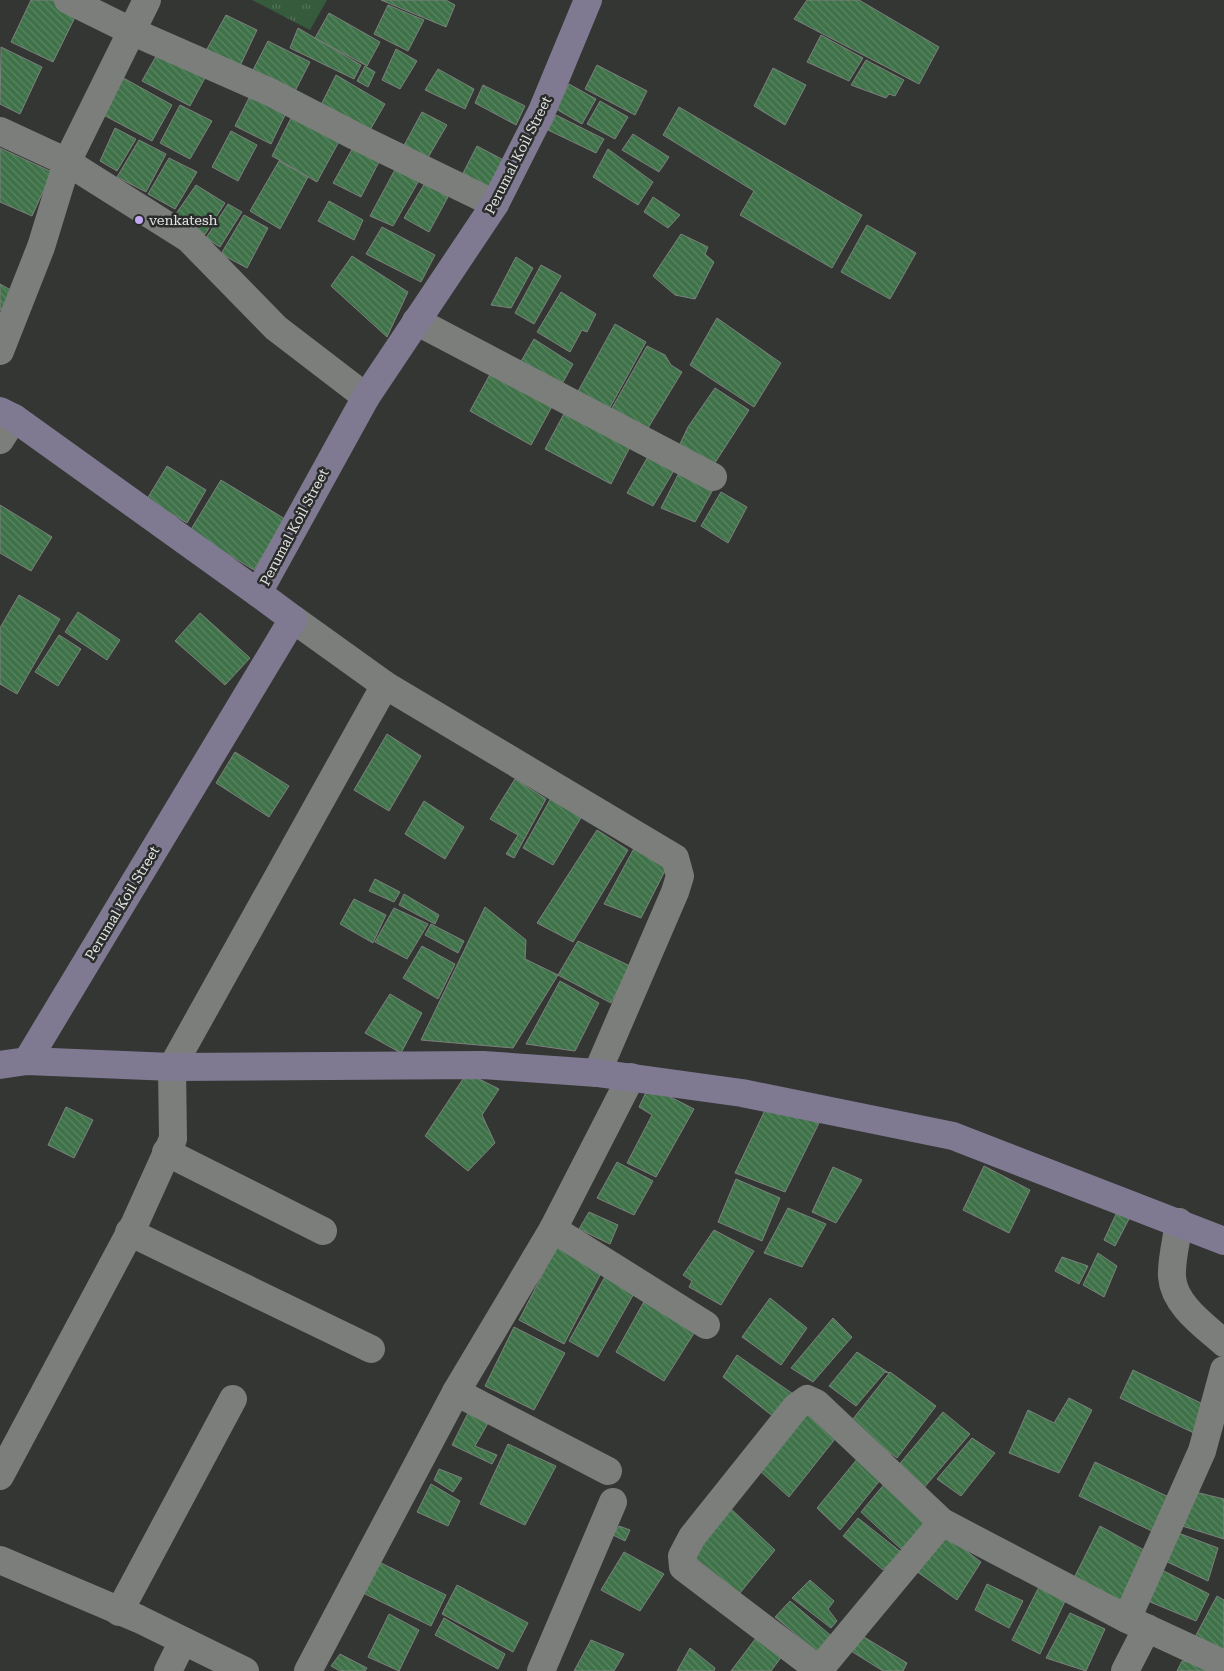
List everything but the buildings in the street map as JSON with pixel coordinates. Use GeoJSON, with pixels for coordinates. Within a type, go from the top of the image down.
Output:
{"type":"FeatureCollection","features":[{"type":"Feature","properties":{"kind":"street"},"geometry":{"type":"LineString","coordinates":[[68,0],[131,32],[270,92],[355,136],[495,204]]}},
{"type":"Feature","properties":{"kind":"street"},"geometry":{"type":"LineString","coordinates":[[0,351],[41,247],[67,162],[147,0]]}},
{"type":"Feature","properties":{"kind":"street","name":"Perumal Koil Street"},"geometry":{"type":"LineString","coordinates":[[27,1061],[293,618],[258,593],[366,397],[495,204],[549,96],[588,0]]}},
{"type":"Feature","properties":{"kind":"street"},"geometry":{"type":"LineString","coordinates":[[0,130],[67,162],[189,239],[276,328],[366,397]]}},
{"type":"Feature","properties":{"kind":"street"},"geometry":{"type":"LineString","coordinates":[[416,321],[713,477]]}},
{"type":"Feature","properties":{"kind":"street"},"geometry":{"type":"LineString","coordinates":[[5,423],[258,593]]}},
{"type":"Feature","properties":{"kind":"street"},"geometry":{"type":"LineString","coordinates":[[293,618],[385,685],[674,858],[680,876],[675,892],[597,1073]]}},
{"type":"Feature","properties":{"kind":"street"},"geometry":{"type":"LineString","coordinates":[[0,1476],[129,1232],[172,1139],[172,1067],[385,685]]}},
{"type":"Feature","properties":{"kind":"street"},"geometry":{"type":"LineString","coordinates":[[0,1065],[27,1061],[172,1067],[483,1065],[631,1077],[742,1093],[953,1136],[1224,1241]]}},
{"type":"Feature","properties":{"kind":"street"},"geometry":{"type":"LineString","coordinates":[[308,1671],[456,1392],[553,1229],[631,1077]]}},
{"type":"Feature","properties":{"kind":"street"},"geometry":{"type":"LineString","coordinates":[[166,1152],[323,1231]]}},
{"type":"Feature","properties":{"kind":"street"},"geometry":{"type":"LineString","coordinates":[[1179,1222],[1172,1277],[1175,1288],[1189,1312],[1224,1343]]}},
{"type":"Feature","properties":{"kind":"street"},"geometry":{"type":"LineString","coordinates":[[553,1229],[706,1326]]}},
{"type":"Feature","properties":{"kind":"street"},"geometry":{"type":"LineString","coordinates":[[129,1232],[371,1349]]}},
{"type":"Feature","properties":{"kind":"street"},"geometry":{"type":"LineString","coordinates":[[1125,1671],[1137,1623],[1202,1451],[1224,1370]]}},
{"type":"Feature","properties":{"kind":"street"},"geometry":{"type":"LineString","coordinates":[[456,1392],[608,1471]]}},
{"type":"Feature","properties":{"kind":"street"},"geometry":{"type":"LineString","coordinates":[[119,1612],[233,1398]]}},
{"type":"Feature","properties":{"kind":"street"},"geometry":{"type":"LineString","coordinates":[[942,1522],[819,1670],[684,1566],[682,1556],[692,1537],[796,1407],[807,1399],[816,1403],[942,1522],[1137,1623],[1224,1664]]}},
{"type":"Feature","properties":{"kind":"street"},"geometry":{"type":"LineString","coordinates":[[541,1671],[613,1502]]}},
{"type":"Feature","properties":{"kind":"street"},"geometry":{"type":"LineString","coordinates":[[1,1566],[119,1612],[245,1671]]}},
{"type":"Feature","properties":{"kind":"street"},"geometry":{"type":"LineString","coordinates":[[168,1671],[183,1641]]}},
{"type":"Feature","properties":{"kind":"green space"},"geometry":{"type":"Polygon","coordinates":[[[252,0],[327,0],[310,30],[252,0]]]}},
{"type":"Feature","properties":{"kind":"place","name":"venkatesh"},"geometry":{"type":"Point","coordinates":[139,220]}}]}
